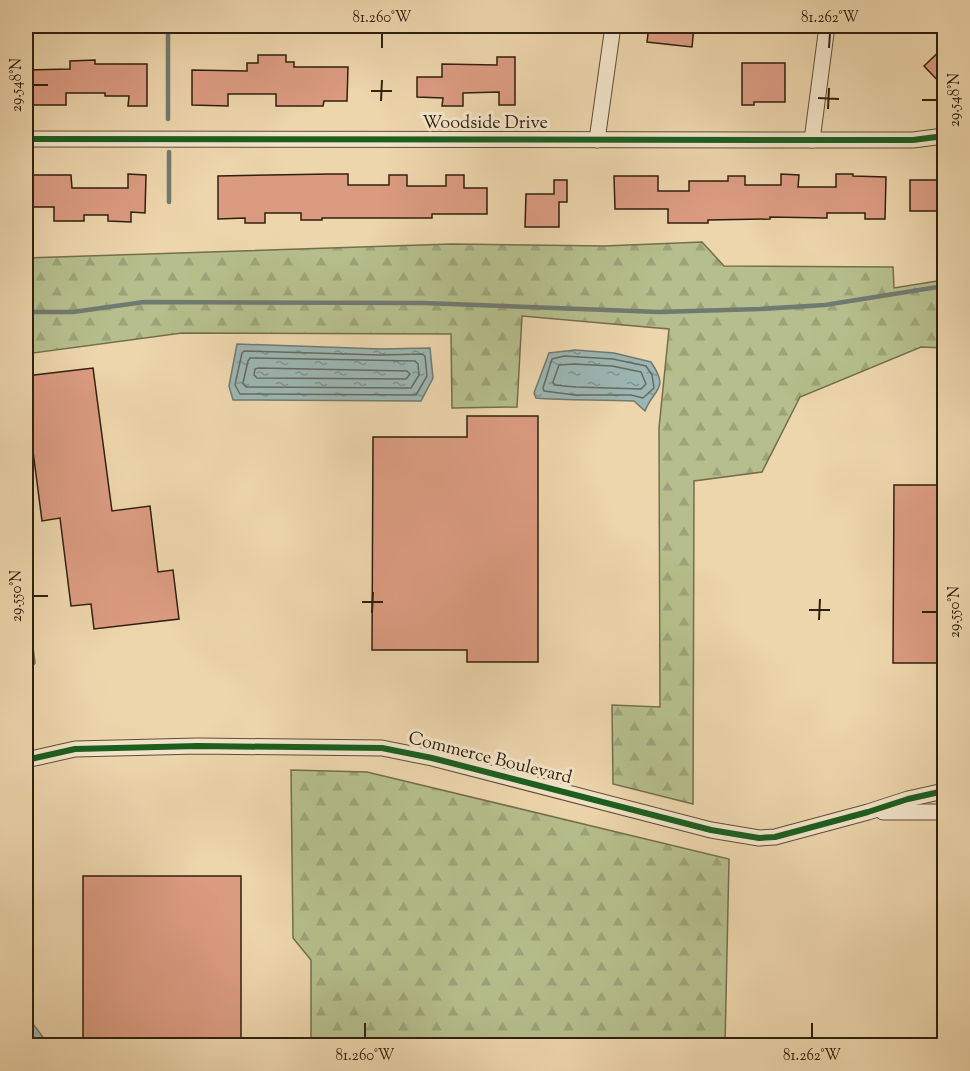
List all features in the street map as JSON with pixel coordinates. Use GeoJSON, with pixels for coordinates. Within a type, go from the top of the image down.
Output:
{"type":"FeatureCollection","features":[{"type":"Feature","properties":{"kind":"street"},"geometry":{"type":"LineString","coordinates":[[597,140],[613,26]]}},
{"type":"Feature","properties":{"kind":"street"},"geometry":{"type":"LineString","coordinates":[[813,140],[827,26]]}},
{"type":"Feature","properties":{"kind":"street","name":"Woodside Drive"},"geometry":{"type":"LineString","coordinates":[[26,139],[913,140],[945,136]]}},
{"type":"Feature","properties":{"kind":"street","name":"Commerce Boulevard"},"geometry":{"type":"LineString","coordinates":[[26,760],[75,749],[187,746],[367,747],[432,758],[711,830],[752,837],[775,837],[868,812]]}},
{"type":"Feature","properties":{"kind":"street"},"geometry":{"type":"LineString","coordinates":[[868,812],[908,799],[945,791]]}},
{"type":"Feature","properties":{"kind":"street"},"geometry":{"type":"LineString","coordinates":[[868,812],[945,812]]}},
{"type":"Feature","properties":{"kind":"green space"},"geometry":{"type":"Polygon","coordinates":[[[702,242],[724,266],[893,267],[894,288],[944,280],[944,348],[921,347],[800,397],[762,472],[694,481],[693,804],[613,784],[612,705],[660,707],[659,428],[669,329],[522,316],[517,407],[452,408],[451,334],[182,333],[26,354],[26,258],[452,244],[604,246],[702,242]]]}},
{"type":"Feature","properties":{"kind":"green space"},"geometry":{"type":"Polygon","coordinates":[[[26,592],[35,663],[26,674],[26,592]]]}},
{"type":"Feature","properties":{"kind":"green space"},"geometry":{"type":"Polygon","coordinates":[[[291,770],[367,772],[729,859],[725,1045],[311,1045],[311,960],[293,938],[291,770]]]}},
{"type":"Feature","properties":{"kind":"water"},"geometry":{"type":"Polygon","coordinates":[[[237,344],[381,349],[430,348],[433,378],[421,401],[233,400],[229,386],[237,344]]]}},
{"type":"Feature","properties":{"kind":"water"},"geometry":{"type":"Polygon","coordinates":[[[575,350],[614,353],[651,362],[657,371],[660,384],[645,411],[634,401],[536,398],[534,393],[549,353],[575,350]]]}},
{"type":"Feature","properties":{"kind":"water"},"geometry":{"type":"Polygon","coordinates":[[[26,1018],[33,1024],[49,1045],[26,1045],[26,1018]]]}},
{"type":"Feature","properties":{"kind":"building"},"geometry":{"type":"Polygon","coordinates":[[[649,26],[694,26],[692,47],[647,42],[649,26]]]}},
{"type":"Feature","properties":{"kind":"building"},"geometry":{"type":"Polygon","coordinates":[[[945,46],[945,88],[924,66],[945,46]]]}},
{"type":"Feature","properties":{"kind":"building"},"geometry":{"type":"Polygon","coordinates":[[[258,55],[286,55],[286,62],[294,62],[294,67],[348,67],[347,101],[324,101],[323,106],[276,106],[276,94],[228,94],[228,106],[192,105],[192,70],[247,71],[247,63],[258,63],[258,55]]]}},
{"type":"Feature","properties":{"kind":"building"},"geometry":{"type":"Polygon","coordinates":[[[497,57],[515,57],[515,105],[499,105],[499,92],[463,93],[463,106],[442,106],[443,98],[417,97],[417,77],[442,77],[442,64],[497,65],[497,57]]]}},
{"type":"Feature","properties":{"kind":"building"},"geometry":{"type":"Polygon","coordinates":[[[95,60],[95,64],[147,64],[147,106],[128,106],[129,96],[105,96],[105,93],[66,93],[66,105],[26,105],[26,70],[70,69],[70,61],[95,60]]]}},
{"type":"Feature","properties":{"kind":"building"},"geometry":{"type":"Polygon","coordinates":[[[742,63],[785,63],[785,102],[754,102],[754,105],[742,105],[742,63]]]}},
{"type":"Feature","properties":{"kind":"building"},"geometry":{"type":"Polygon","coordinates":[[[128,174],[146,175],[145,213],[131,212],[131,222],[108,221],[108,215],[84,215],[84,221],[54,221],[54,207],[26,207],[26,175],[71,175],[72,188],[128,188],[128,174]]]}},
{"type":"Feature","properties":{"kind":"building"},"geometry":{"type":"Polygon","coordinates":[[[348,174],[348,185],[389,185],[389,175],[407,175],[407,186],[446,186],[446,175],[464,175],[464,188],[487,188],[487,214],[432,214],[432,218],[301,220],[301,213],[265,213],[265,223],[245,223],[245,218],[218,219],[218,176],[348,174]]]}},
{"type":"Feature","properties":{"kind":"building"},"geometry":{"type":"Polygon","coordinates":[[[781,174],[799,175],[798,187],[836,187],[836,174],[886,177],[885,219],[865,219],[865,213],[827,213],[827,218],[770,217],[770,219],[708,220],[708,223],[668,223],[668,209],[615,209],[614,176],[658,176],[658,191],[689,191],[689,181],[728,181],[728,176],[745,176],[745,185],[781,185],[781,174]]]}},
{"type":"Feature","properties":{"kind":"building"},"geometry":{"type":"Polygon","coordinates":[[[554,180],[567,180],[567,202],[559,202],[559,227],[525,227],[526,194],[554,194],[554,180]]]}},
{"type":"Feature","properties":{"kind":"building"},"geometry":{"type":"Polygon","coordinates":[[[910,180],[945,180],[945,211],[910,211],[910,180]]]}},
{"type":"Feature","properties":{"kind":"building"},"geometry":{"type":"Polygon","coordinates":[[[93,368],[112,511],[150,506],[158,572],[173,570],[179,619],[94,629],[91,604],[71,606],[60,518],[42,521],[26,397],[26,376],[93,368]]]}},
{"type":"Feature","properties":{"kind":"building"},"geometry":{"type":"Polygon","coordinates":[[[467,416],[538,416],[538,662],[467,662],[467,650],[372,650],[373,437],[467,437],[467,416]]]}},
{"type":"Feature","properties":{"kind":"building"},"geometry":{"type":"Polygon","coordinates":[[[894,485],[945,485],[945,663],[893,663],[894,485]]]}},
{"type":"Feature","properties":{"kind":"building"},"geometry":{"type":"Polygon","coordinates":[[[83,876],[241,876],[241,1046],[83,1046],[83,876]]]}},
{"type":"Feature","properties":{"kind":"waterway"},"geometry":{"type":"LineString","coordinates":[[168,26],[168,119]]}},
{"type":"Feature","properties":{"kind":"waterway"},"geometry":{"type":"LineString","coordinates":[[169,152],[169,202]]}},
{"type":"Feature","properties":{"kind":"waterway"},"geometry":{"type":"LineString","coordinates":[[26,312],[73,312],[144,302],[424,303],[659,312],[825,305],[944,286]]}},
{"type":"Feature","properties":{"kind":"cycle path"},"geometry":{"type":"LineString","coordinates":[[26,139],[913,140],[944,136]]}},
{"type":"Feature","properties":{"kind":"cycle path"},"geometry":{"type":"LineString","coordinates":[[26,760],[75,749],[198,746],[382,748],[432,758],[711,830],[759,838],[775,837],[944,791]]}}]}
